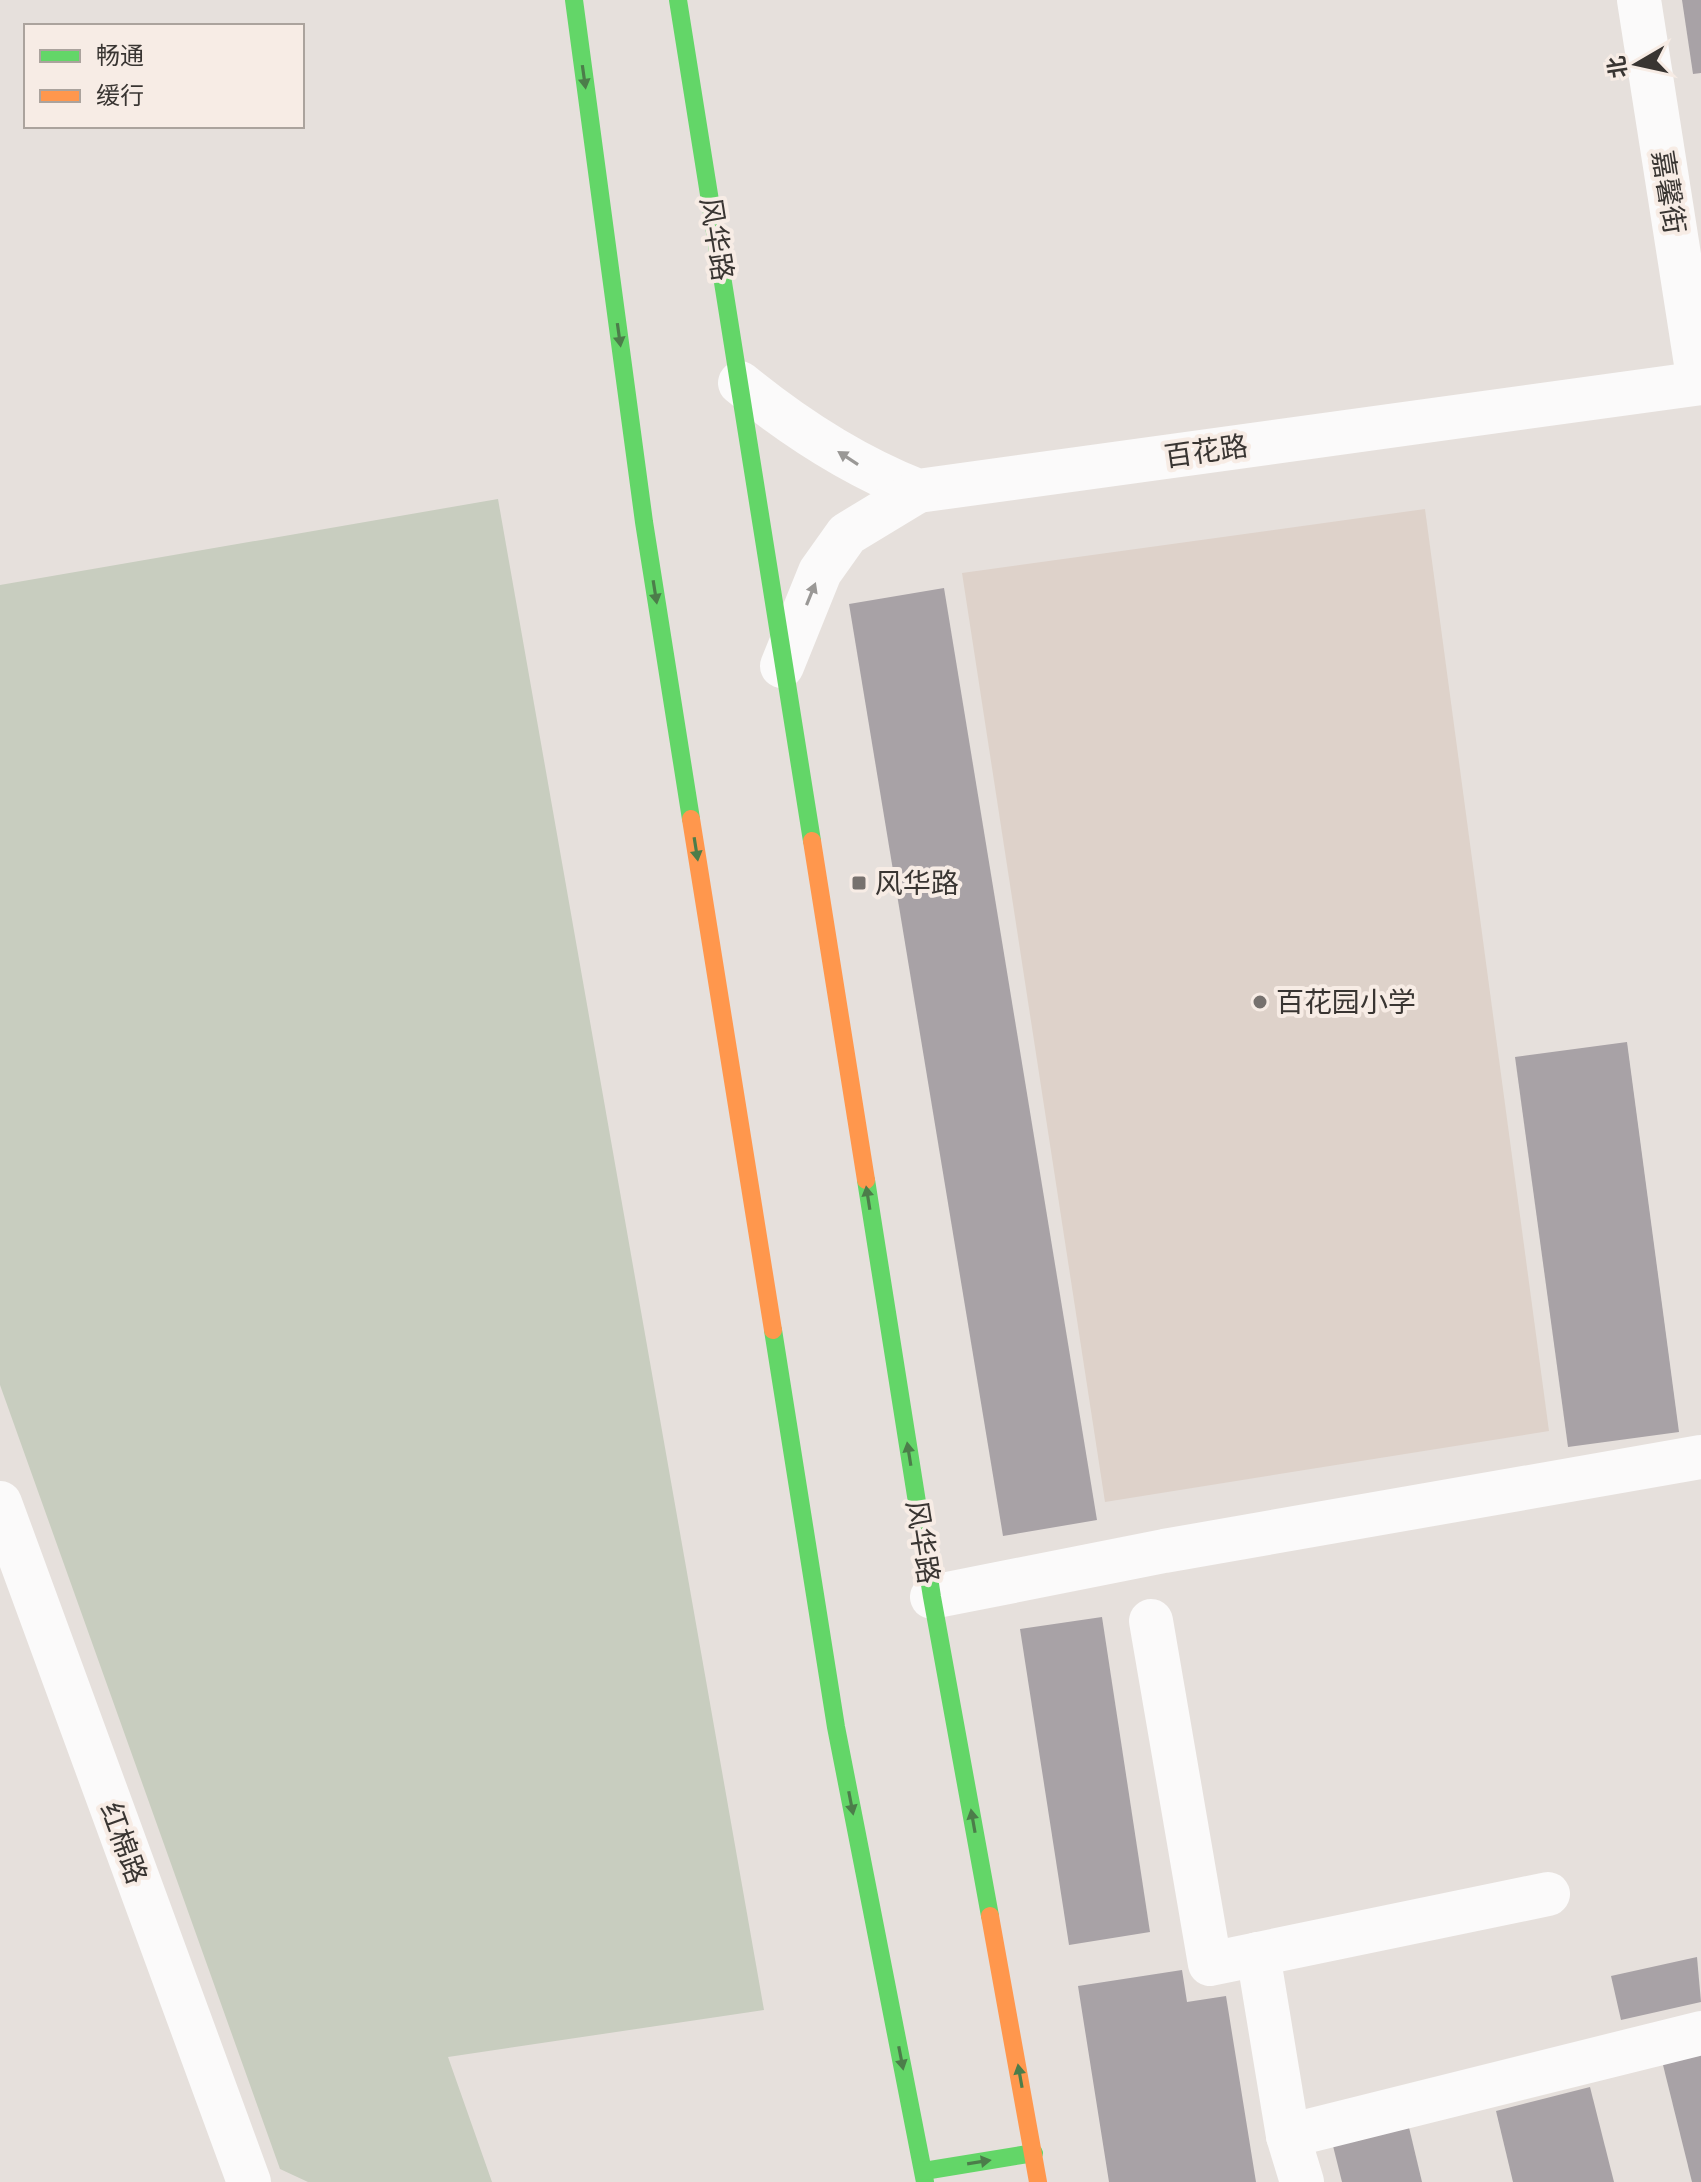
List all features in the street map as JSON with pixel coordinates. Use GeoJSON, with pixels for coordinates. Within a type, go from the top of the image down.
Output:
{"type":"FeatureCollection","features":[{"type":"Feature","properties":{"kind":"main road"},"geometry":{"type":"LineString","coordinates":[[574,0],[644,522],[833,1711],[924,2178],[1034,2153]]}},
{"type":"Feature","properties":{"kind":"main road","name":"风华路"},"geometry":{"type":"LineString","coordinates":[[678,0],[932,1597],[1041,2182]]}},
{"type":"Feature","properties":{"kind":"street","name":"嘉馨街"},"geometry":{"type":"LineString","coordinates":[[1639,0],[1700,383]]}},
{"type":"Feature","properties":{"kind":"street","name":"百花路"},"geometry":{"type":"LineString","coordinates":[[740,383],[791,425],[869,472],[918,491],[1700,383]]}},
{"type":"Feature","properties":{"kind":"street"},"geometry":{"type":"LineString","coordinates":[[782,666],[820,572],[847,534],[918,491]]}},
{"type":"Feature","properties":{"kind":"street"},"geometry":{"type":"LineString","coordinates":[[932,1597],[1164,1551],[1701,1457]]}},
{"type":"Feature","properties":{"kind":"street","name":"红棉路"},"geometry":{"type":"LineString","coordinates":[[0,1504],[249,2182]]}},
{"type":"Feature","properties":{"kind":"street"},"geometry":{"type":"LineString","coordinates":[[1151,1621],[1210,1964],[1548,1894]]}},
{"type":"Feature","properties":{"kind":"street"},"geometry":{"type":"LineString","coordinates":[[1258,1954],[1288,2136],[1302,2182]]}},
{"type":"Feature","properties":{"kind":"street"},"geometry":{"type":"LineString","coordinates":[[1288,2136],[1701,2033]]}},
{"type":"Feature","properties":{"kind":"shaded area"},"geometry":{"type":"Polygon","coordinates":[[[498,499],[764,2010],[448,2057],[492,2182],[308,2182],[280,2169],[0,1385],[0,585],[498,499]]]}},
{"type":"Feature","properties":{"kind":"shaded area","name":"百花园小学"},"geometry":{"type":"Polygon","coordinates":[[[1425,509],[1549,1431],[1105,1502],[962,573],[1425,509]]]}},
{"type":"Feature","properties":{"kind":"building"},"geometry":{"type":"Polygon","coordinates":[[[1682,0],[1701,0],[1701,73],[1693,74],[1682,0]]]}},
{"type":"Feature","properties":{"kind":"building"},"geometry":{"type":"Polygon","coordinates":[[[944,588],[1097,1520],[1003,1536],[849,604],[944,588]]]}},
{"type":"Feature","properties":{"kind":"building"},"geometry":{"type":"Polygon","coordinates":[[[1627,1042],[1679,1432],[1568,1447],[1515,1057],[1627,1042]]]}},
{"type":"Feature","properties":{"kind":"building"},"geometry":{"type":"Polygon","coordinates":[[[1102,1617],[1150,1932],[1069,1945],[1020,1629],[1102,1617]]]}},
{"type":"Feature","properties":{"kind":"building"},"geometry":{"type":"Polygon","coordinates":[[[1697,1957],[1701,2002],[1621,2020],[1611,1976],[1697,1957]]]}},
{"type":"Feature","properties":{"kind":"building"},"geometry":{"type":"Polygon","coordinates":[[[1182,1970],[1187,2002],[1226,1996],[1256,2182],[1109,2182],[1078,1986],[1182,1970]]]}},
{"type":"Feature","properties":{"kind":"building"},"geometry":{"type":"Polygon","coordinates":[[[1701,2047],[1701,2182],[1692,2182],[1661,2057],[1701,2047]]]}},
{"type":"Feature","properties":{"kind":"building"},"geometry":{"type":"Polygon","coordinates":[[[1590,2087],[1614,2182],[1513,2182],[1496,2111],[1590,2087]]]}},
{"type":"Feature","properties":{"kind":"building"},"geometry":{"type":"Polygon","coordinates":[[[1407,2119],[1422,2182],[1342,2182],[1331,2138],[1407,2119]]]}},
{"type":"Feature","properties":{"kind":"traffic: fast"},"geometry":{"type":"LineString","coordinates":[[574,0],[644,522],[691,819]]}},
{"type":"Feature","properties":{"kind":"traffic: fast"},"geometry":{"type":"LineString","coordinates":[[678,0],[812,841]]}},
{"type":"Feature","properties":{"kind":"traffic: fast"},"geometry":{"type":"LineString","coordinates":[[866,1180],[932,1597],[990,1916]]}},
{"type":"Feature","properties":{"kind":"traffic: fast"},"geometry":{"type":"LineString","coordinates":[[773,1330],[836,1727],[925,2182]]}},
{"type":"Feature","properties":{"kind":"traffic: fast"},"geometry":{"type":"LineString","coordinates":[[924,2171],[1034,2153]]}},
{"type":"Feature","properties":{"kind":"traffic: slow"},"geometry":{"type":"LineString","coordinates":[[691,819],[773,1330]]}},
{"type":"Feature","properties":{"kind":"traffic: slow"},"geometry":{"type":"LineString","coordinates":[[812,841],[866,1180]]}},
{"type":"Feature","properties":{"kind":"traffic: slow"},"geometry":{"type":"LineString","coordinates":[[990,1916],[1038,2182]]}},
{"type":"Feature","properties":{"kind":"place","name":"风华路"},"geometry":{"type":"Point","coordinates":[859,883]}},
{"type":"Feature","properties":{"kind":"place","name":"百花园小学"},"geometry":{"type":"Point","coordinates":[1260,1002]}}]}
